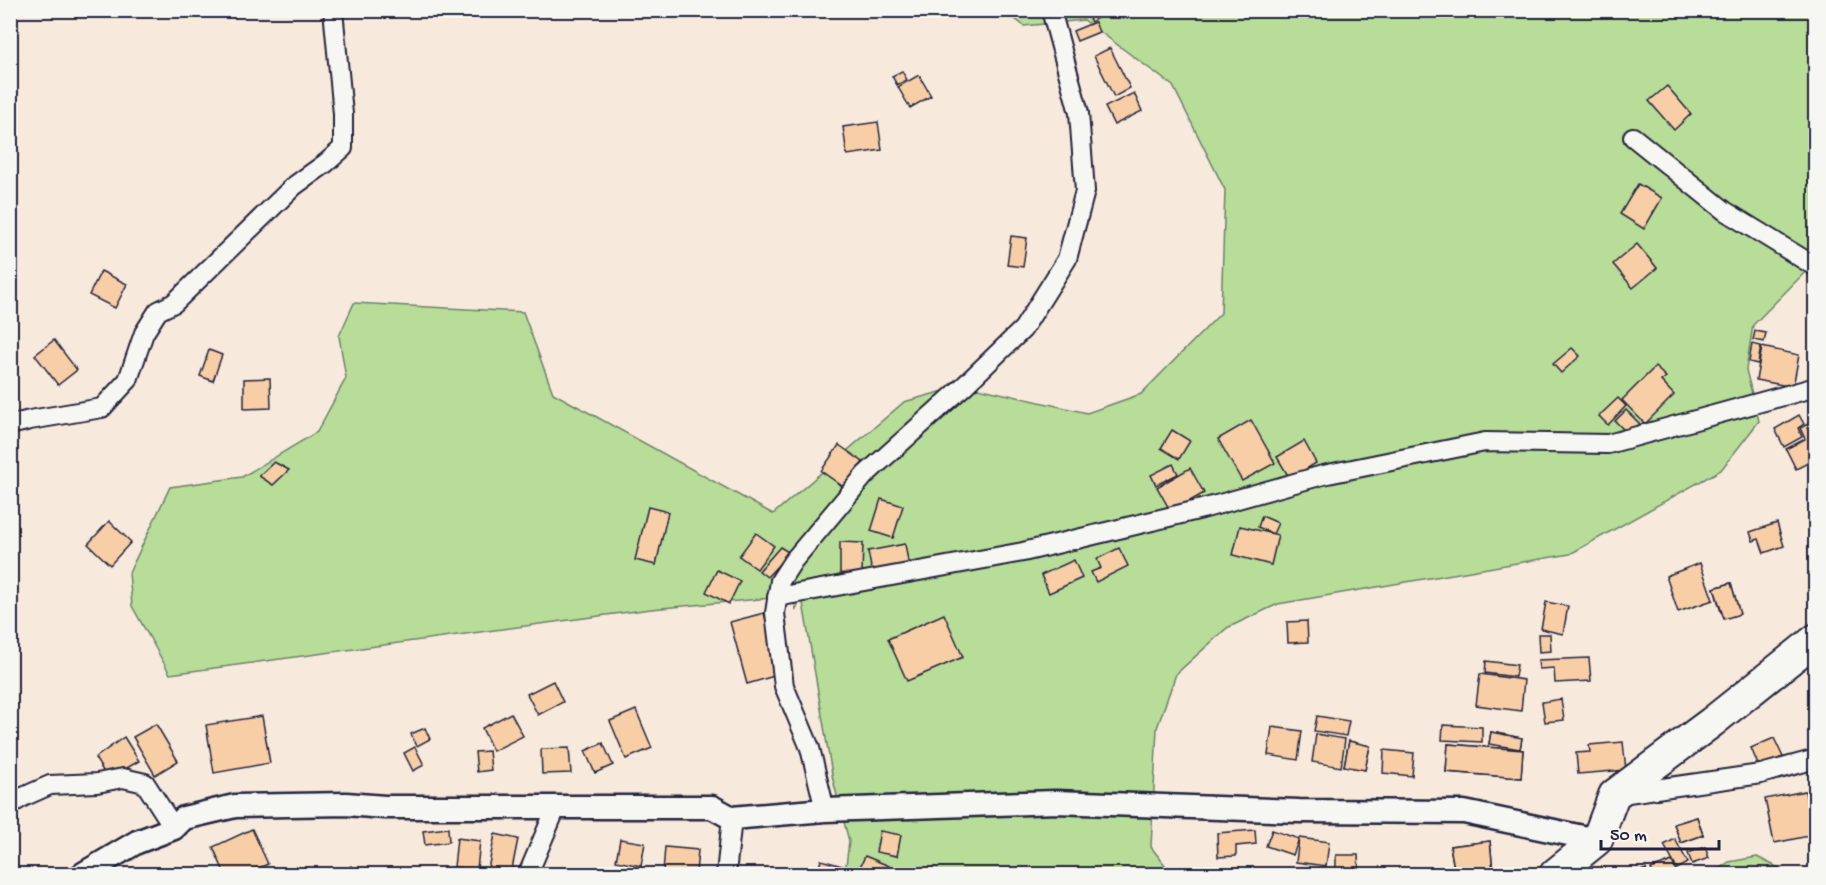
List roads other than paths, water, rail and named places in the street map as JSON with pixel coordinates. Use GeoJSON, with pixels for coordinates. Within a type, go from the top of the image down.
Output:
{"type":"FeatureCollection","features":[{"type":"Feature","properties":{"kind":"highway"},"geometry":{"type":"LineString","coordinates":[[1555,874],[1597,840],[1614,795],[1712,722],[1815,639]]}},
{"type":"Feature","properties":{"kind":"street"},"geometry":{"type":"LineString","coordinates":[[10,425],[102,408],[128,380],[144,333],[158,311],[174,303],[294,186],[343,148],[343,114],[333,10]]}},
{"type":"Feature","properties":{"kind":"street"},"geometry":{"type":"LineString","coordinates":[[825,810],[810,748],[783,686],[775,613],[780,581],[793,561],[865,475],[1023,329],[1067,259],[1085,191],[1079,113],[1051,10]]}},
{"type":"Feature","properties":{"kind":"street"},"geometry":{"type":"LineString","coordinates":[[1633,137],[1725,211],[1815,267]]}},
{"type":"Feature","properties":{"kind":"street"},"geometry":{"type":"LineString","coordinates":[[777,597],[1023,552],[1202,509],[1323,475],[1485,442],[1608,444],[1815,387]]}},
{"type":"Feature","properties":{"kind":"street"},"geometry":{"type":"LineString","coordinates":[[1614,795],[1761,774],[1815,759]]}},
{"type":"Feature","properties":{"kind":"street"},"geometry":{"type":"LineString","coordinates":[[10,805],[50,785],[97,783],[123,778],[145,783],[174,828]]}},
{"type":"Feature","properties":{"kind":"street"},"geometry":{"type":"LineString","coordinates":[[83,874],[137,842],[174,828],[184,818],[235,806],[346,804],[386,807],[712,807],[732,818],[825,810],[1056,802],[1299,811],[1464,812],[1597,840]]}},
{"type":"Feature","properties":{"kind":"street"},"geometry":{"type":"LineString","coordinates":[[528,874],[556,808]]}},
{"type":"Feature","properties":{"kind":"street"},"geometry":{"type":"LineString","coordinates":[[726,874],[732,818]]}}]}
